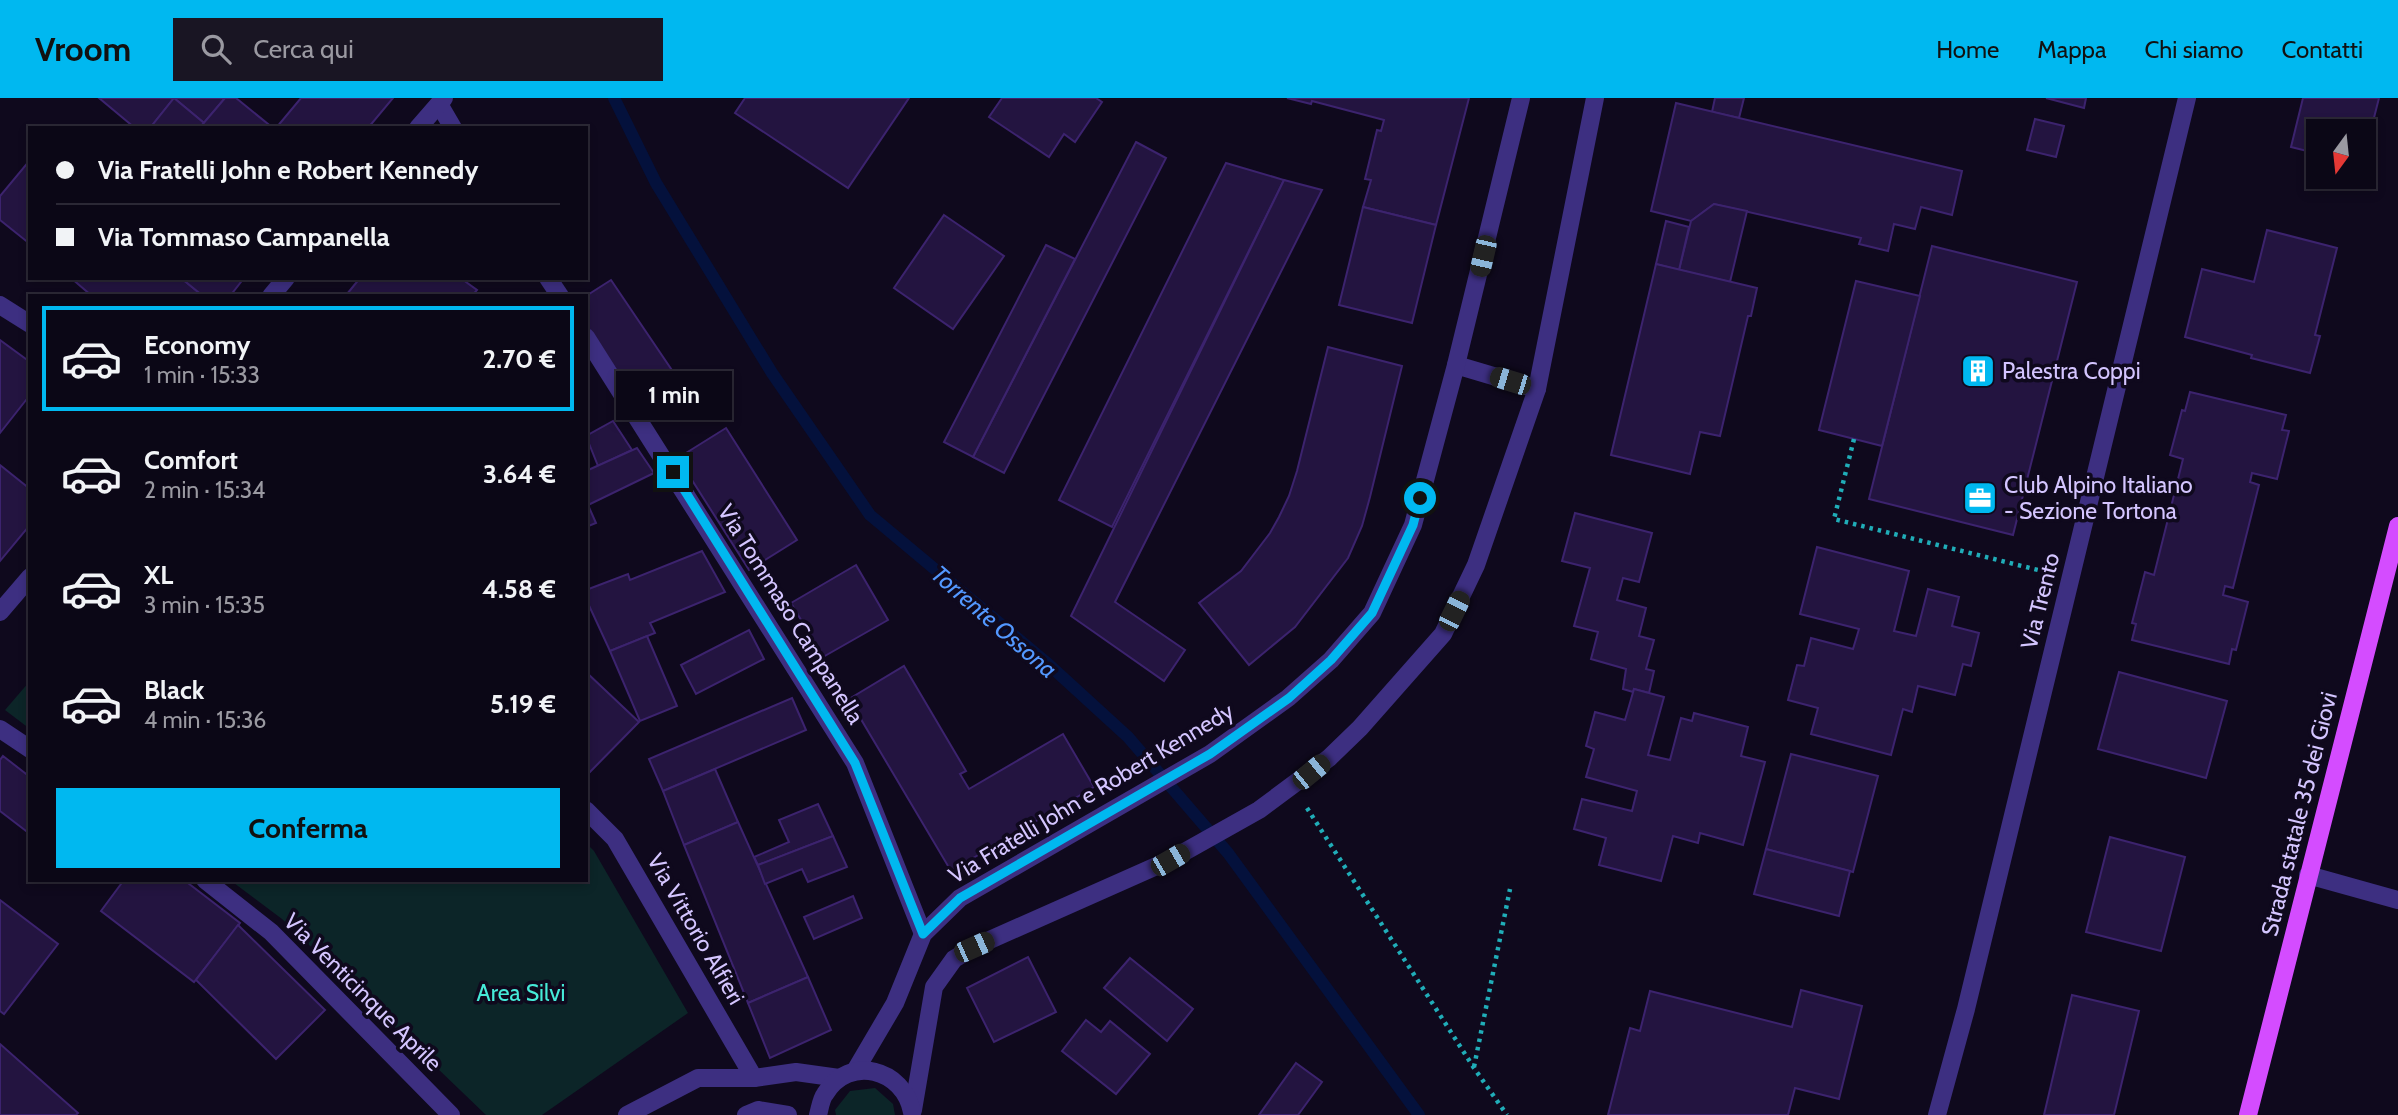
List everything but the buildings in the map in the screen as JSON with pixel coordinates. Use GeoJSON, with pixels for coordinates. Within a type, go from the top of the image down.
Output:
{"type":"FeatureCollection","features":[{"type":"Feature","properties":{"kind":"main road","name":"Strada statale 35 dei Giovi"},"geometry":{"type":"LineString","coordinates":[[2248,1115],[2398,526]]}},
{"type":"Feature","properties":{"kind":"street","name":"Via Fratelli John e Robert Kennedy"},"geometry":{"type":"LineString","coordinates":[[818,1115],[824,1094],[847,1075],[895,1003],[923,934],[960,898],[1210,754],[1289,698],[1331,660],[1372,613],[1413,525],[1456,365],[1521,98]]}},
{"type":"Feature","properties":{"kind":"street"},"geometry":{"type":"LineString","coordinates":[[912,1112],[934,987],[954,959],[974,947],[1170,860],[1259,810],[1329,758],[1360,728],[1443,634],[1476,565],[1536,389],[1595,98]]}},
{"type":"Feature","properties":{"kind":"street","name":"Via Trento"},"geometry":{"type":"LineString","coordinates":[[1937,1115],[1966,1009],[2187,98]]}},
{"type":"Feature","properties":{"kind":"street"},"geometry":{"type":"LineString","coordinates":[[420,126],[442,101],[452,126]]}},
{"type":"Feature","properties":{"kind":"street"},"geometry":{"type":"LineString","coordinates":[[273,294],[284,280]]}},
{"type":"Feature","properties":{"kind":"street"},"geometry":{"type":"LineString","coordinates":[[0,305],[28,323]]}},
{"type":"Feature","properties":{"kind":"street","name":"Via Tommaso Campanella"},"geometry":{"type":"LineString","coordinates":[[588,340],[855,763],[923,934]]}},
{"type":"Feature","properties":{"kind":"street"},"geometry":{"type":"LineString","coordinates":[[1456,365],[1536,389]]}},
{"type":"Feature","properties":{"kind":"street"},"geometry":{"type":"LineString","coordinates":[[0,612],[28,579]]}},
{"type":"Feature","properties":{"kind":"street"},"geometry":{"type":"LineString","coordinates":[[0,729],[28,748]]}},
{"type":"Feature","properties":{"kind":"street","name":"Via Vittorio Alfieri"},"geometry":{"type":"LineString","coordinates":[[588,812],[615,839],[754,1078]]}},
{"type":"Feature","properties":{"kind":"street"},"geometry":{"type":"LineString","coordinates":[[2308,875],[2398,900]]}},
{"type":"Feature","properties":{"kind":"street","name":"Via Venticinque Aprile"},"geometry":{"type":"LineString","coordinates":[[208,882],[271,932],[451,1115]]}},
{"type":"Feature","properties":{"kind":"street"},"geometry":{"type":"LineString","coordinates":[[627,1115],[698,1078],[754,1078],[796,1072],[847,1075],[874,1071],[892,1078],[906,1092],[912,1112]]}},
{"type":"Feature","properties":{"kind":"street"},"geometry":{"type":"LineString","coordinates":[[746,1115],[758,1110],[788,1115]]}},
{"type":"Feature","properties":{"kind":"path"},"geometry":{"type":"LineString","coordinates":[[1854,439],[1834,519],[2070,578]]}},
{"type":"Feature","properties":{"kind":"path"},"geometry":{"type":"LineString","coordinates":[[1293,786],[1507,1115]]}},
{"type":"Feature","properties":{"kind":"path"},"geometry":{"type":"LineString","coordinates":[[1474,1068],[1510,889]]}},
{"type":"Feature","properties":{"kind":"green space"},"geometry":{"type":"Polygon","coordinates":[[[28,683],[28,727],[5,710],[28,683]]]}},
{"type":"Feature","properties":{"kind":"green space","name":"Area Silvi"},"geometry":{"type":"Polygon","coordinates":[[[588,845],[688,1013],[542,1115],[486,1115],[282,919],[233,882],[588,882],[588,845]]]}},
{"type":"Feature","properties":{"kind":"green space"},"geometry":{"type":"Polygon","coordinates":[[[875,1088],[893,1104],[895,1115],[836,1115],[835,1110],[850,1091],[875,1088]]]}},
{"type":"Feature","properties":{"kind":"waterway","name":"Torrente Ossona"},"geometry":{"type":"LineString","coordinates":[[614,98],[656,183],[772,373],[870,515],[1046,662],[1128,737],[1228,853],[1419,1115]]}},
{"type":"Feature","properties":{"kind":"place","name":"Palestra Coppi"},"geometry":{"type":"Point","coordinates":[1978,371]}},
{"type":"Feature","properties":{"kind":"place","name":"Club Alpino Italiano - Sezione Tortona"},"geometry":{"type":"Point","coordinates":[1980,498]}},
{"type":"Feature","properties":{"kind":"route"},"geometry":{"type":"LineString","coordinates":[[673,472],[855,763],[923,934],[960,898],[1210,754],[1289,698],[1331,660],[1372,613],[1413,525],[1420,498]]}}]}
